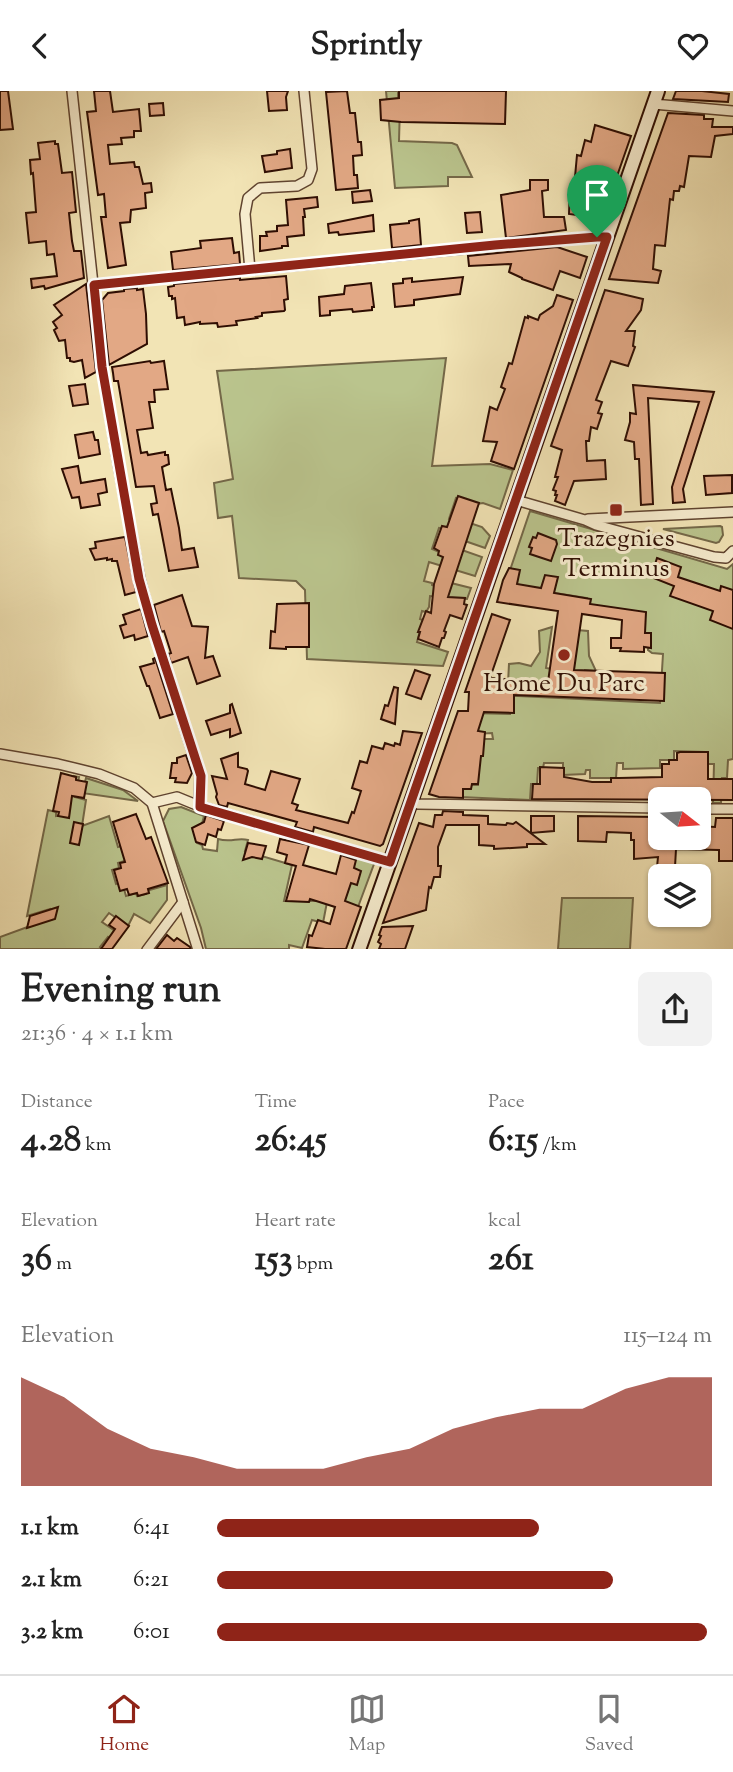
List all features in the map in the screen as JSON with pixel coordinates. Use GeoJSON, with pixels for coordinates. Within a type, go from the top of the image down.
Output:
{"type":"FeatureCollection","features":[{"type":"Feature","properties":{"kind":"main road"},"geometry":{"type":"LineString","coordinates":[[359,949],[655,97]]}},
{"type":"Feature","properties":{"kind":"street"},"geometry":{"type":"LineString","coordinates":[[72,91],[102,367],[139,579],[201,776],[200,807]]}},
{"type":"Feature","properties":{"kind":"street"},"geometry":{"type":"LineString","coordinates":[[250,270],[245,214],[248,198],[260,188],[297,186],[308,180],[312,169],[304,91]]}},
{"type":"Feature","properties":{"kind":"street"},"geometry":{"type":"LineString","coordinates":[[655,97],[733,111]]}},
{"type":"Feature","properties":{"kind":"street"},"geometry":{"type":"LineString","coordinates":[[94,285],[607,237]]}},
{"type":"Feature","properties":{"kind":"street"},"geometry":{"type":"LineString","coordinates":[[516,500],[714,557],[726,558],[733,551]]}},
{"type":"Feature","properties":{"kind":"street"},"geometry":{"type":"LineString","coordinates":[[585,520],[733,512]]}},
{"type":"Feature","properties":{"kind":"street"},"geometry":{"type":"LineString","coordinates":[[0,754],[99,774],[134,788],[152,803],[198,949]]}},
{"type":"Feature","properties":{"kind":"street"},"geometry":{"type":"LineString","coordinates":[[152,803],[177,797],[200,807],[390,862]]}},
{"type":"Feature","properties":{"kind":"street"},"geometry":{"type":"LineString","coordinates":[[411,802],[648,808]]}},
{"type":"Feature","properties":{"kind":"street"},"geometry":{"type":"LineString","coordinates":[[711,809],[733,809]]}},
{"type":"Feature","properties":{"kind":"street"},"geometry":{"type":"LineString","coordinates":[[148,949],[183,902]]}},
{"type":"Feature","properties":{"kind":"green space"},"geometry":{"type":"Polygon","coordinates":[[[386,91],[398,91],[399,141],[457,145],[472,177],[448,177],[448,186],[395,188],[386,91]]]}},
{"type":"Feature","properties":{"kind":"green space"},"geometry":{"type":"Polygon","coordinates":[[[446,358],[432,466],[490,464],[513,470],[500,509],[456,498],[449,519],[482,527],[490,536],[485,548],[439,528],[432,549],[458,560],[462,550],[482,557],[475,576],[429,562],[424,581],[448,590],[451,583],[471,588],[467,599],[430,596],[429,607],[426,612],[422,611],[420,619],[423,620],[417,642],[448,652],[443,666],[307,659],[305,590],[296,581],[239,578],[232,516],[218,518],[214,483],[233,479],[217,371],[446,358]]]}},
{"type":"Feature","properties":{"kind":"green space"},"geometry":{"type":"Polygon","coordinates":[[[530,511],[727,569],[733,564],[733,759],[728,760],[727,778],[722,778],[721,803],[713,803],[714,764],[705,764],[705,752],[674,751],[674,760],[660,760],[660,768],[623,769],[623,763],[617,763],[616,778],[590,778],[590,770],[586,770],[585,774],[563,775],[563,763],[544,763],[543,768],[538,768],[537,784],[531,784],[530,800],[460,797],[459,789],[478,785],[480,739],[493,739],[492,733],[475,734],[471,713],[510,714],[510,707],[497,695],[660,703],[663,654],[648,650],[649,635],[628,634],[628,621],[586,606],[587,598],[505,585],[530,511]]]}},
{"type":"Feature","properties":{"kind":"green space"},"geometry":{"type":"Polygon","coordinates":[[[720,526],[723,535],[716,543],[663,529],[720,526]]]}},
{"type":"Feature","properties":{"kind":"green space"},"geometry":{"type":"Polygon","coordinates":[[[552,627],[546,668],[570,672],[577,630],[588,631],[589,656],[596,671],[585,670],[584,681],[555,687],[508,683],[509,664],[531,666],[540,652],[539,631],[552,627]]]}},
{"type":"Feature","properties":{"kind":"green space"},"geometry":{"type":"Polygon","coordinates":[[[74,776],[79,777],[75,797],[86,800],[82,826],[109,816],[118,847],[125,845],[131,859],[118,863],[119,868],[112,870],[116,884],[122,882],[126,896],[146,894],[146,891],[167,885],[167,900],[150,923],[134,914],[128,926],[109,913],[102,922],[121,935],[116,943],[108,937],[100,947],[103,949],[0,949],[0,937],[52,918],[50,909],[27,916],[48,810],[56,812],[56,816],[66,814],[74,776]]]}},
{"type":"Feature","properties":{"kind":"green space"},"geometry":{"type":"Polygon","coordinates":[[[86,778],[123,790],[138,801],[82,793],[86,778]]]}},
{"type":"Feature","properties":{"kind":"green space"},"geometry":{"type":"Polygon","coordinates":[[[181,807],[204,816],[197,843],[202,845],[203,849],[217,851],[218,839],[244,839],[248,840],[245,851],[292,865],[284,901],[319,901],[350,878],[356,856],[372,860],[374,864],[358,907],[327,902],[323,923],[312,920],[302,948],[289,945],[289,949],[206,949],[163,821],[169,809],[181,807]]]}},
{"type":"Feature","properties":{"kind":"green space"},"geometry":{"type":"Polygon","coordinates":[[[562,898],[633,898],[630,949],[558,949],[562,898]]]}},
{"type":"Feature","properties":{"kind":"building"},"geometry":{"type":"Polygon","coordinates":[[[0,91],[8,91],[13,129],[0,130],[0,91]]]}},
{"type":"Feature","properties":{"kind":"building"},"geometry":{"type":"Polygon","coordinates":[[[94,91],[110,91],[113,112],[139,109],[141,131],[134,131],[134,137],[121,138],[122,144],[108,145],[110,164],[134,162],[135,167],[139,167],[143,184],[151,183],[152,192],[145,193],[146,208],[131,210],[130,222],[120,223],[126,265],[108,268],[101,217],[106,217],[104,194],[98,195],[87,112],[96,111],[94,91]]]}},
{"type":"Feature","properties":{"kind":"building"},"geometry":{"type":"Polygon","coordinates":[[[267,91],[288,91],[287,110],[269,111],[267,91]]]}},
{"type":"Feature","properties":{"kind":"building"},"geometry":{"type":"Polygon","coordinates":[[[347,91],[350,113],[355,113],[362,155],[353,156],[358,188],[336,190],[326,92],[347,91]]]}},
{"type":"Feature","properties":{"kind":"building"},"geometry":{"type":"Polygon","coordinates":[[[399,91],[506,91],[505,124],[381,120],[380,100],[399,98],[399,91]]]}},
{"type":"Feature","properties":{"kind":"building"},"geometry":{"type":"Polygon","coordinates":[[[676,91],[729,94],[728,102],[673,99],[676,91]]]}},
{"type":"Feature","properties":{"kind":"building"},"geometry":{"type":"Polygon","coordinates":[[[163,103],[164,115],[150,116],[149,104],[163,103]]]}},
{"type":"Feature","properties":{"kind":"building"},"geometry":{"type":"Polygon","coordinates":[[[668,113],[704,115],[704,119],[713,119],[712,127],[733,127],[733,134],[715,136],[711,157],[689,156],[684,187],[680,186],[679,191],[674,191],[673,200],[670,199],[665,246],[655,245],[653,269],[661,271],[658,283],[609,279],[668,113]]]}},
{"type":"Feature","properties":{"kind":"building"},"geometry":{"type":"Polygon","coordinates":[[[595,125],[631,136],[601,222],[569,214],[570,188],[574,188],[577,155],[581,156],[585,140],[591,142],[595,125]]]}},
{"type":"Feature","properties":{"kind":"building"},"geometry":{"type":"Polygon","coordinates":[[[55,141],[55,144],[58,144],[62,173],[72,172],[76,212],[69,213],[72,241],[74,251],[81,251],[84,278],[45,289],[44,286],[32,288],[31,279],[57,276],[54,254],[47,255],[46,241],[29,243],[26,213],[36,212],[30,160],[40,159],[38,143],[55,141]]]}},
{"type":"Feature","properties":{"kind":"building"},"geometry":{"type":"Polygon","coordinates":[[[290,149],[292,168],[265,172],[262,156],[290,149]]]}},
{"type":"Feature","properties":{"kind":"building"},"geometry":{"type":"Polygon","coordinates":[[[530,180],[548,180],[548,190],[542,191],[544,217],[564,217],[566,230],[506,238],[501,195],[530,190],[530,180]]]}},
{"type":"Feature","properties":{"kind":"building"},"geometry":{"type":"Polygon","coordinates":[[[370,190],[372,201],[353,203],[352,192],[370,190]]]}},
{"type":"Feature","properties":{"kind":"building"},"geometry":{"type":"Polygon","coordinates":[[[317,197],[318,207],[304,209],[304,235],[287,237],[288,246],[260,251],[260,236],[267,236],[266,232],[277,231],[277,226],[288,225],[286,200],[317,197]]]}},
{"type":"Feature","properties":{"kind":"building"},"geometry":{"type":"Polygon","coordinates":[[[480,212],[482,232],[467,233],[465,213],[480,212]]]}},
{"type":"Feature","properties":{"kind":"building"},"geometry":{"type":"Polygon","coordinates":[[[373,215],[374,231],[339,235],[338,232],[329,233],[328,224],[373,215]]]}},
{"type":"Feature","properties":{"kind":"building"},"geometry":{"type":"Polygon","coordinates":[[[419,219],[421,245],[392,248],[390,225],[419,219]]]}},
{"type":"Feature","properties":{"kind":"building"},"geometry":{"type":"Polygon","coordinates":[[[232,238],[234,253],[239,252],[240,264],[173,270],[171,252],[201,248],[200,241],[232,238]]]}},
{"type":"Feature","properties":{"kind":"building"},"geometry":{"type":"Polygon","coordinates":[[[557,247],[587,257],[580,278],[560,271],[553,290],[509,272],[511,264],[469,266],[468,256],[557,247]]]}},
{"type":"Feature","properties":{"kind":"building"},"geometry":{"type":"Polygon","coordinates":[[[286,276],[288,299],[284,300],[284,311],[262,313],[262,316],[257,318],[236,321],[237,325],[218,327],[217,323],[200,322],[185,325],[184,317],[177,318],[175,298],[169,296],[168,287],[174,284],[286,276]]]}},
{"type":"Feature","properties":{"kind":"building"},"geometry":{"type":"Polygon","coordinates":[[[463,277],[460,294],[414,300],[414,305],[395,307],[393,284],[403,283],[403,279],[412,278],[412,282],[463,277]]]}},
{"type":"Feature","properties":{"kind":"building"},"geometry":{"type":"Polygon","coordinates":[[[371,283],[374,307],[372,310],[330,311],[330,315],[320,316],[319,297],[344,294],[345,286],[371,283]]]}},
{"type":"Feature","properties":{"kind":"building"},"geometry":{"type":"Polygon","coordinates":[[[86,284],[96,372],[85,378],[82,360],[74,362],[67,358],[65,340],[59,341],[53,322],[62,315],[54,305],[86,284]]]}},
{"type":"Feature","properties":{"kind":"building"},"geometry":{"type":"Polygon","coordinates":[[[143,289],[147,344],[109,365],[102,300],[108,293],[143,289]]]}},
{"type":"Feature","properties":{"kind":"building"},"geometry":{"type":"Polygon","coordinates":[[[605,290],[643,299],[641,310],[626,331],[635,331],[635,347],[628,366],[611,361],[596,400],[602,402],[598,413],[602,414],[597,429],[591,427],[589,441],[586,441],[587,461],[605,460],[606,479],[574,481],[565,505],[555,501],[557,495],[553,490],[562,450],[551,446],[605,290]]]}},
{"type":"Feature","properties":{"kind":"building"},"geometry":{"type":"Polygon","coordinates":[[[557,295],[573,300],[514,469],[491,461],[497,442],[483,441],[490,407],[497,410],[505,389],[501,387],[509,363],[512,364],[525,317],[538,320],[540,315],[553,306],[557,295]]]}},
{"type":"Feature","properties":{"kind":"building"},"geometry":{"type":"Polygon","coordinates":[[[164,361],[168,389],[154,390],[155,402],[149,402],[153,428],[137,430],[141,453],[147,452],[148,455],[165,452],[165,455],[168,455],[169,464],[162,467],[166,490],[171,489],[182,550],[194,548],[198,567],[169,571],[158,514],[153,515],[151,504],[157,503],[154,486],[136,487],[118,381],[114,381],[112,367],[164,361]]]}},
{"type":"Feature","properties":{"kind":"building"},"geometry":{"type":"Polygon","coordinates":[[[85,384],[88,404],[73,406],[69,386],[85,384]]]}},
{"type":"Feature","properties":{"kind":"building"},"geometry":{"type":"Polygon","coordinates":[[[633,385],[714,392],[683,489],[685,502],[673,503],[672,487],[699,402],[648,398],[653,504],[641,505],[639,459],[635,459],[634,442],[625,440],[630,413],[636,414],[633,385]]]}},
{"type":"Feature","properties":{"kind":"building"},"geometry":{"type":"Polygon","coordinates":[[[93,432],[95,440],[98,440],[100,454],[79,458],[75,435],[93,432]]]}},
{"type":"Feature","properties":{"kind":"building"},"geometry":{"type":"Polygon","coordinates":[[[78,466],[81,483],[105,479],[107,492],[98,494],[100,505],[81,508],[79,497],[72,498],[62,469],[78,466]]]}},
{"type":"Feature","properties":{"kind":"building"},"geometry":{"type":"Polygon","coordinates":[[[732,475],[732,493],[706,495],[704,476],[732,475]]]}},
{"type":"Feature","properties":{"kind":"building"},"geometry":{"type":"Polygon","coordinates":[[[458,496],[479,503],[448,597],[465,598],[464,604],[467,605],[462,619],[450,615],[439,647],[418,639],[418,632],[426,611],[431,613],[434,584],[443,557],[438,555],[439,551],[434,548],[442,526],[447,527],[458,496]]]}},
{"type":"Feature","properties":{"kind":"building"},"geometry":{"type":"Polygon","coordinates":[[[538,533],[556,540],[551,561],[530,554],[532,548],[529,547],[538,533]]]}},
{"type":"Feature","properties":{"kind":"building"},"geometry":{"type":"Polygon","coordinates":[[[125,537],[136,592],[125,595],[117,561],[107,558],[95,560],[90,549],[96,548],[95,542],[125,537]]]}},
{"type":"Feature","properties":{"kind":"building"},"geometry":{"type":"Polygon","coordinates":[[[657,558],[681,567],[678,577],[720,591],[721,586],[733,590],[733,629],[710,620],[713,611],[670,596],[674,586],[651,577],[657,558]]]}},
{"type":"Feature","properties":{"kind":"building"},"geometry":{"type":"Polygon","coordinates":[[[509,568],[520,570],[517,584],[541,588],[545,575],[558,577],[554,593],[591,599],[590,604],[646,612],[645,633],[651,633],[651,648],[644,647],[644,652],[611,648],[611,638],[621,638],[622,620],[582,614],[574,670],[665,673],[664,701],[514,695],[514,713],[484,712],[478,731],[485,732],[478,784],[472,784],[471,789],[463,789],[463,798],[429,794],[458,711],[468,711],[469,692],[465,692],[492,614],[510,620],[490,678],[548,682],[558,611],[497,602],[509,568]]]}},
{"type":"Feature","properties":{"kind":"building"},"geometry":{"type":"Polygon","coordinates":[[[182,595],[192,626],[208,627],[205,658],[213,656],[220,676],[197,684],[188,657],[171,663],[168,654],[171,653],[164,631],[161,632],[154,605],[182,595]]]}},
{"type":"Feature","properties":{"kind":"building"},"geometry":{"type":"Polygon","coordinates":[[[309,603],[309,647],[270,648],[271,631],[275,632],[277,604],[309,603]]]}},
{"type":"Feature","properties":{"kind":"building"},"geometry":{"type":"Polygon","coordinates":[[[141,609],[148,636],[135,640],[134,635],[124,638],[120,626],[126,624],[123,615],[141,609]]]}},
{"type":"Feature","properties":{"kind":"building"},"geometry":{"type":"Polygon","coordinates":[[[155,658],[173,714],[160,718],[140,667],[154,663],[155,658]]]}},
{"type":"Feature","properties":{"kind":"building"},"geometry":{"type":"Polygon","coordinates":[[[415,670],[430,675],[421,699],[406,694],[415,670]]]}},
{"type":"Feature","properties":{"kind":"building"},"geometry":{"type":"Polygon","coordinates":[[[394,687],[398,688],[395,724],[381,719],[394,687]]]}},
{"type":"Feature","properties":{"kind":"building"},"geometry":{"type":"Polygon","coordinates":[[[232,704],[241,733],[230,737],[230,729],[211,735],[206,721],[230,713],[232,704]]]}},
{"type":"Feature","properties":{"kind":"building"},"geometry":{"type":"Polygon","coordinates":[[[403,731],[422,733],[383,844],[380,846],[314,827],[313,832],[295,827],[297,822],[228,803],[227,807],[219,805],[212,776],[227,779],[221,759],[238,753],[238,767],[248,771],[245,784],[265,790],[271,771],[300,779],[292,803],[298,805],[296,810],[348,823],[361,791],[352,788],[360,761],[367,763],[372,746],[383,749],[385,743],[400,745],[403,731]]]}},
{"type":"Feature","properties":{"kind":"building"},"geometry":{"type":"Polygon","coordinates":[[[708,752],[708,779],[733,779],[733,800],[711,800],[711,787],[648,787],[648,800],[532,799],[533,784],[540,784],[540,767],[564,768],[564,777],[592,782],[611,782],[611,778],[662,777],[662,764],[677,760],[677,753],[708,752]]]}},
{"type":"Feature","properties":{"kind":"building"},"geometry":{"type":"Polygon","coordinates":[[[186,755],[192,773],[187,783],[175,782],[176,778],[170,778],[172,763],[177,763],[177,758],[186,755]]]}},
{"type":"Feature","properties":{"kind":"building"},"geometry":{"type":"Polygon","coordinates":[[[61,773],[87,782],[84,798],[72,796],[69,818],[58,816],[59,812],[53,811],[61,773]]]}},
{"type":"Feature","properties":{"kind":"building"},"geometry":{"type":"Polygon","coordinates":[[[443,811],[488,816],[488,824],[506,825],[516,822],[545,844],[494,849],[494,846],[479,845],[479,825],[446,825],[438,847],[440,877],[434,877],[431,888],[429,887],[426,910],[383,923],[419,823],[433,827],[435,815],[442,815],[443,811]]]}},
{"type":"Feature","properties":{"kind":"building"},"geometry":{"type":"Polygon","coordinates":[[[136,814],[146,839],[151,837],[168,883],[148,889],[149,893],[138,896],[137,893],[129,895],[127,889],[120,891],[114,870],[121,868],[120,863],[125,862],[113,822],[136,814]]]}},
{"type":"Feature","properties":{"kind":"building"},"geometry":{"type":"Polygon","coordinates":[[[206,815],[224,821],[216,837],[208,834],[205,845],[196,842],[192,828],[204,822],[206,815]]]}},
{"type":"Feature","properties":{"kind":"building"},"geometry":{"type":"Polygon","coordinates":[[[531,816],[554,816],[554,831],[531,833],[531,816]]]}},
{"type":"Feature","properties":{"kind":"building"},"geometry":{"type":"Polygon","coordinates":[[[578,816],[648,817],[648,851],[676,851],[675,864],[657,864],[658,857],[634,859],[634,840],[631,840],[631,833],[607,832],[606,842],[578,841],[578,816]]]}},
{"type":"Feature","properties":{"kind":"building"},"geometry":{"type":"Polygon","coordinates":[[[716,818],[733,818],[733,861],[719,861],[719,850],[711,850],[711,827],[715,827],[716,818]]]}},
{"type":"Feature","properties":{"kind":"building"},"geometry":{"type":"Polygon","coordinates":[[[74,822],[83,824],[79,845],[70,843],[74,822]]]}},
{"type":"Feature","properties":{"kind":"building"},"geometry":{"type":"Polygon","coordinates":[[[280,839],[309,845],[303,865],[336,874],[341,855],[356,860],[354,868],[361,871],[357,885],[351,883],[345,901],[361,907],[346,949],[307,947],[309,935],[312,936],[318,920],[330,924],[335,907],[310,899],[309,902],[286,901],[296,866],[285,863],[287,855],[277,852],[280,839]]]}},
{"type":"Feature","properties":{"kind":"building"},"geometry":{"type":"Polygon","coordinates":[[[248,843],[266,846],[262,859],[252,857],[243,860],[248,843]]]}},
{"type":"Feature","properties":{"kind":"building"},"geometry":{"type":"Polygon","coordinates":[[[58,907],[55,919],[27,928],[30,916],[58,907]]]}},
{"type":"Feature","properties":{"kind":"building"},"geometry":{"type":"Polygon","coordinates":[[[116,916],[129,926],[112,949],[101,949],[115,929],[109,925],[116,916]]]}},
{"type":"Feature","properties":{"kind":"building"},"geometry":{"type":"Polygon","coordinates":[[[413,926],[405,949],[379,949],[382,927],[413,926]]]}},
{"type":"Feature","properties":{"kind":"building"},"geometry":{"type":"Polygon","coordinates":[[[167,935],[174,941],[177,938],[191,949],[156,949],[167,935]]]}},
{"type":"Feature","properties":{"kind":"place","name":"Trazegnies Terminus"},"geometry":{"type":"Point","coordinates":[616,510]}},
{"type":"Feature","properties":{"kind":"place","name":"Home Du Parc"},"geometry":{"type":"Point","coordinates":[564,655]}},
{"type":"Feature","properties":{"kind":"route"},"geometry":{"type":"LineString","coordinates":[[597,237],[607,237],[390,862],[200,807],[201,776],[139,579],[102,367],[94,285],[597,237]]}}]}
